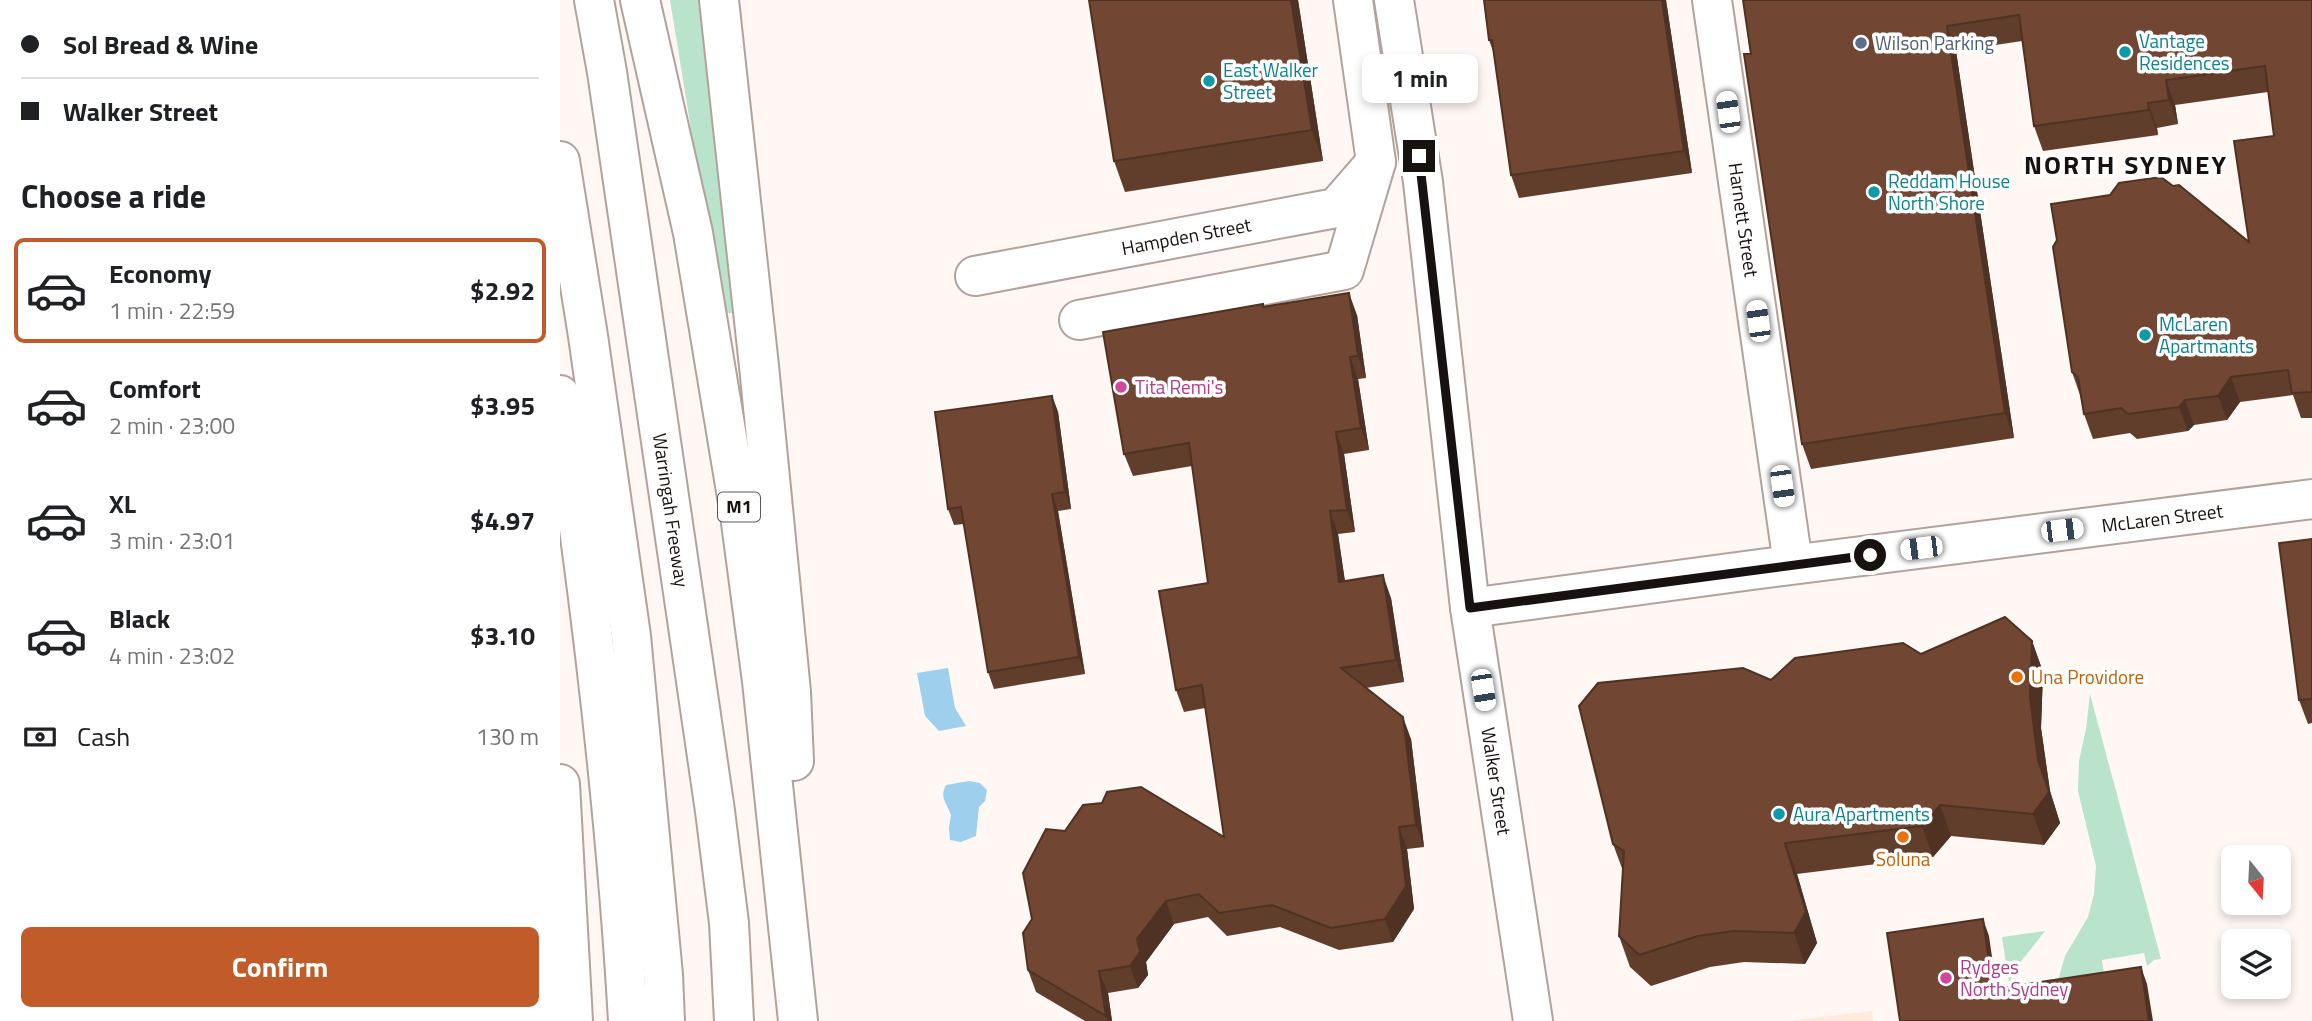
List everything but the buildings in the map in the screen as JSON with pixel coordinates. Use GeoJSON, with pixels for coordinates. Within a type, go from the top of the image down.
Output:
{"type":"FeatureCollection","features":[{"type":"Feature","properties":{"kind":"main road","name":"Warringah Freeway"},"geometry":{"type":"LineString","coordinates":[[594,0],[607,72],[715,811],[729,923],[734,1021]]}},
{"type":"Feature","properties":{"kind":"main road","name":"M1"},"geometry":{"type":"LineString","coordinates":[[640,0],[693,233],[740,515],[762,681],[798,1021]]}},
{"type":"Feature","properties":{"kind":"main road"},"geometry":{"type":"LineString","coordinates":[[719,0],[760,366],[791,692],[797,822],[798,1021]]}},
{"type":"Feature","properties":{"kind":"main road"},"geometry":{"type":"LineString","coordinates":[[1080,320],[1344,270],[1376,162],[1353,0]]}},
{"type":"Feature","properties":{"kind":"main road","name":"Walker Street"},"geometry":{"type":"LineString","coordinates":[[1394,0],[1423,182],[1470,608],[1533,1021]]}},
{"type":"Feature","properties":{"kind":"main road","name":"Harnett Street"},"geometry":{"type":"LineString","coordinates":[[1712,0],[1793,564]]}},
{"type":"Feature","properties":{"kind":"main road"},"geometry":{"type":"LineString","coordinates":[[560,161],[631,636],[665,1021]]}},
{"type":"Feature","properties":{"kind":"main road","name":"Hampden Street"},"geometry":{"type":"LineString","coordinates":[[975,276],[1336,208],[1376,162]]}},
{"type":"Feature","properties":{"kind":"main road"},"geometry":{"type":"LineString","coordinates":[[560,395],[572,472],[605,756],[620,903],[628,1021]]}},
{"type":"Feature","properties":{"kind":"main road","name":"McLaren Street"},"geometry":{"type":"LineString","coordinates":[[1470,608],[1793,564],[2312,499]]}},
{"type":"Feature","properties":{"kind":"main road"},"geometry":{"type":"LineString","coordinates":[[560,784],[573,1021]]}},
{"type":"Feature","properties":{"kind":"shaded area"},"geometry":{"type":"Polygon","coordinates":[[[1872,1011],[1873,1021],[1788,1021],[1812,1018],[1872,1011]]]}},
{"type":"Feature","properties":{"kind":"green space"},"geometry":{"type":"Polygon","coordinates":[[[670,0],[705,0],[733,313],[721,313],[670,0]]]}},
{"type":"Feature","properties":{"kind":"green space"},"geometry":{"type":"Polygon","coordinates":[[[2090,694],[2161,959],[2154,960],[2147,966],[2144,953],[2102,960],[2106,990],[2056,988],[2065,956],[2088,917],[2094,894],[2096,866],[2078,791],[2079,761],[2090,694]]]}},
{"type":"Feature","properties":{"kind":"green space"},"geometry":{"type":"Polygon","coordinates":[[[2045,931],[2019,964],[2009,983],[2002,937],[2045,931]]]}},
{"type":"Feature","properties":{"kind":"water"},"geometry":{"type":"Polygon","coordinates":[[[948,668],[955,708],[966,726],[939,731],[925,716],[917,673],[948,668]]]}},
{"type":"Feature","properties":{"kind":"water"},"geometry":{"type":"Polygon","coordinates":[[[969,781],[980,783],[987,790],[985,801],[979,807],[976,836],[961,842],[950,840],[951,815],[943,797],[944,790],[946,785],[969,781]]]}},
{"type":"Feature","properties":{"kind":"place","name":"Wilson Parking"},"geometry":{"type":"Point","coordinates":[1861,43]}},
{"type":"Feature","properties":{"kind":"place","name":"Vantage Residences"},"geometry":{"type":"Point","coordinates":[2125,52]}},
{"type":"Feature","properties":{"kind":"place","name":"East Walker Street"},"geometry":{"type":"Point","coordinates":[1209,81]}},
{"type":"Feature","properties":{"kind":"place","name":"Reddam House North Shore"},"geometry":{"type":"Point","coordinates":[1874,192]}},
{"type":"Feature","properties":{"kind":"place","name":"McLaren Apartmants"},"geometry":{"type":"Point","coordinates":[2145,335]}},
{"type":"Feature","properties":{"kind":"place","name":"Tita Remi's"},"geometry":{"type":"Point","coordinates":[1121,387]}},
{"type":"Feature","properties":{"kind":"place","name":"Una Providore"},"geometry":{"type":"Point","coordinates":[2017,677]}},
{"type":"Feature","properties":{"kind":"place","name":"Aura Apartments"},"geometry":{"type":"Point","coordinates":[1779,814]}},
{"type":"Feature","properties":{"kind":"place","name":"Soluna"},"geometry":{"type":"Point","coordinates":[1903,837]}},
{"type":"Feature","properties":{"kind":"place","name":"Rydges North Sydney"},"geometry":{"type":"Point","coordinates":[1946,978]}},
{"type":"Feature","properties":{"kind":"district","name":"NORTH SYDNEY"},"geometry":{"type":"Point","coordinates":[2126,165]}},
{"type":"Feature","properties":{"kind":"route"},"geometry":{"type":"LineString","coordinates":[[1419,156],[1470,608],[1870,555]]}}]}
